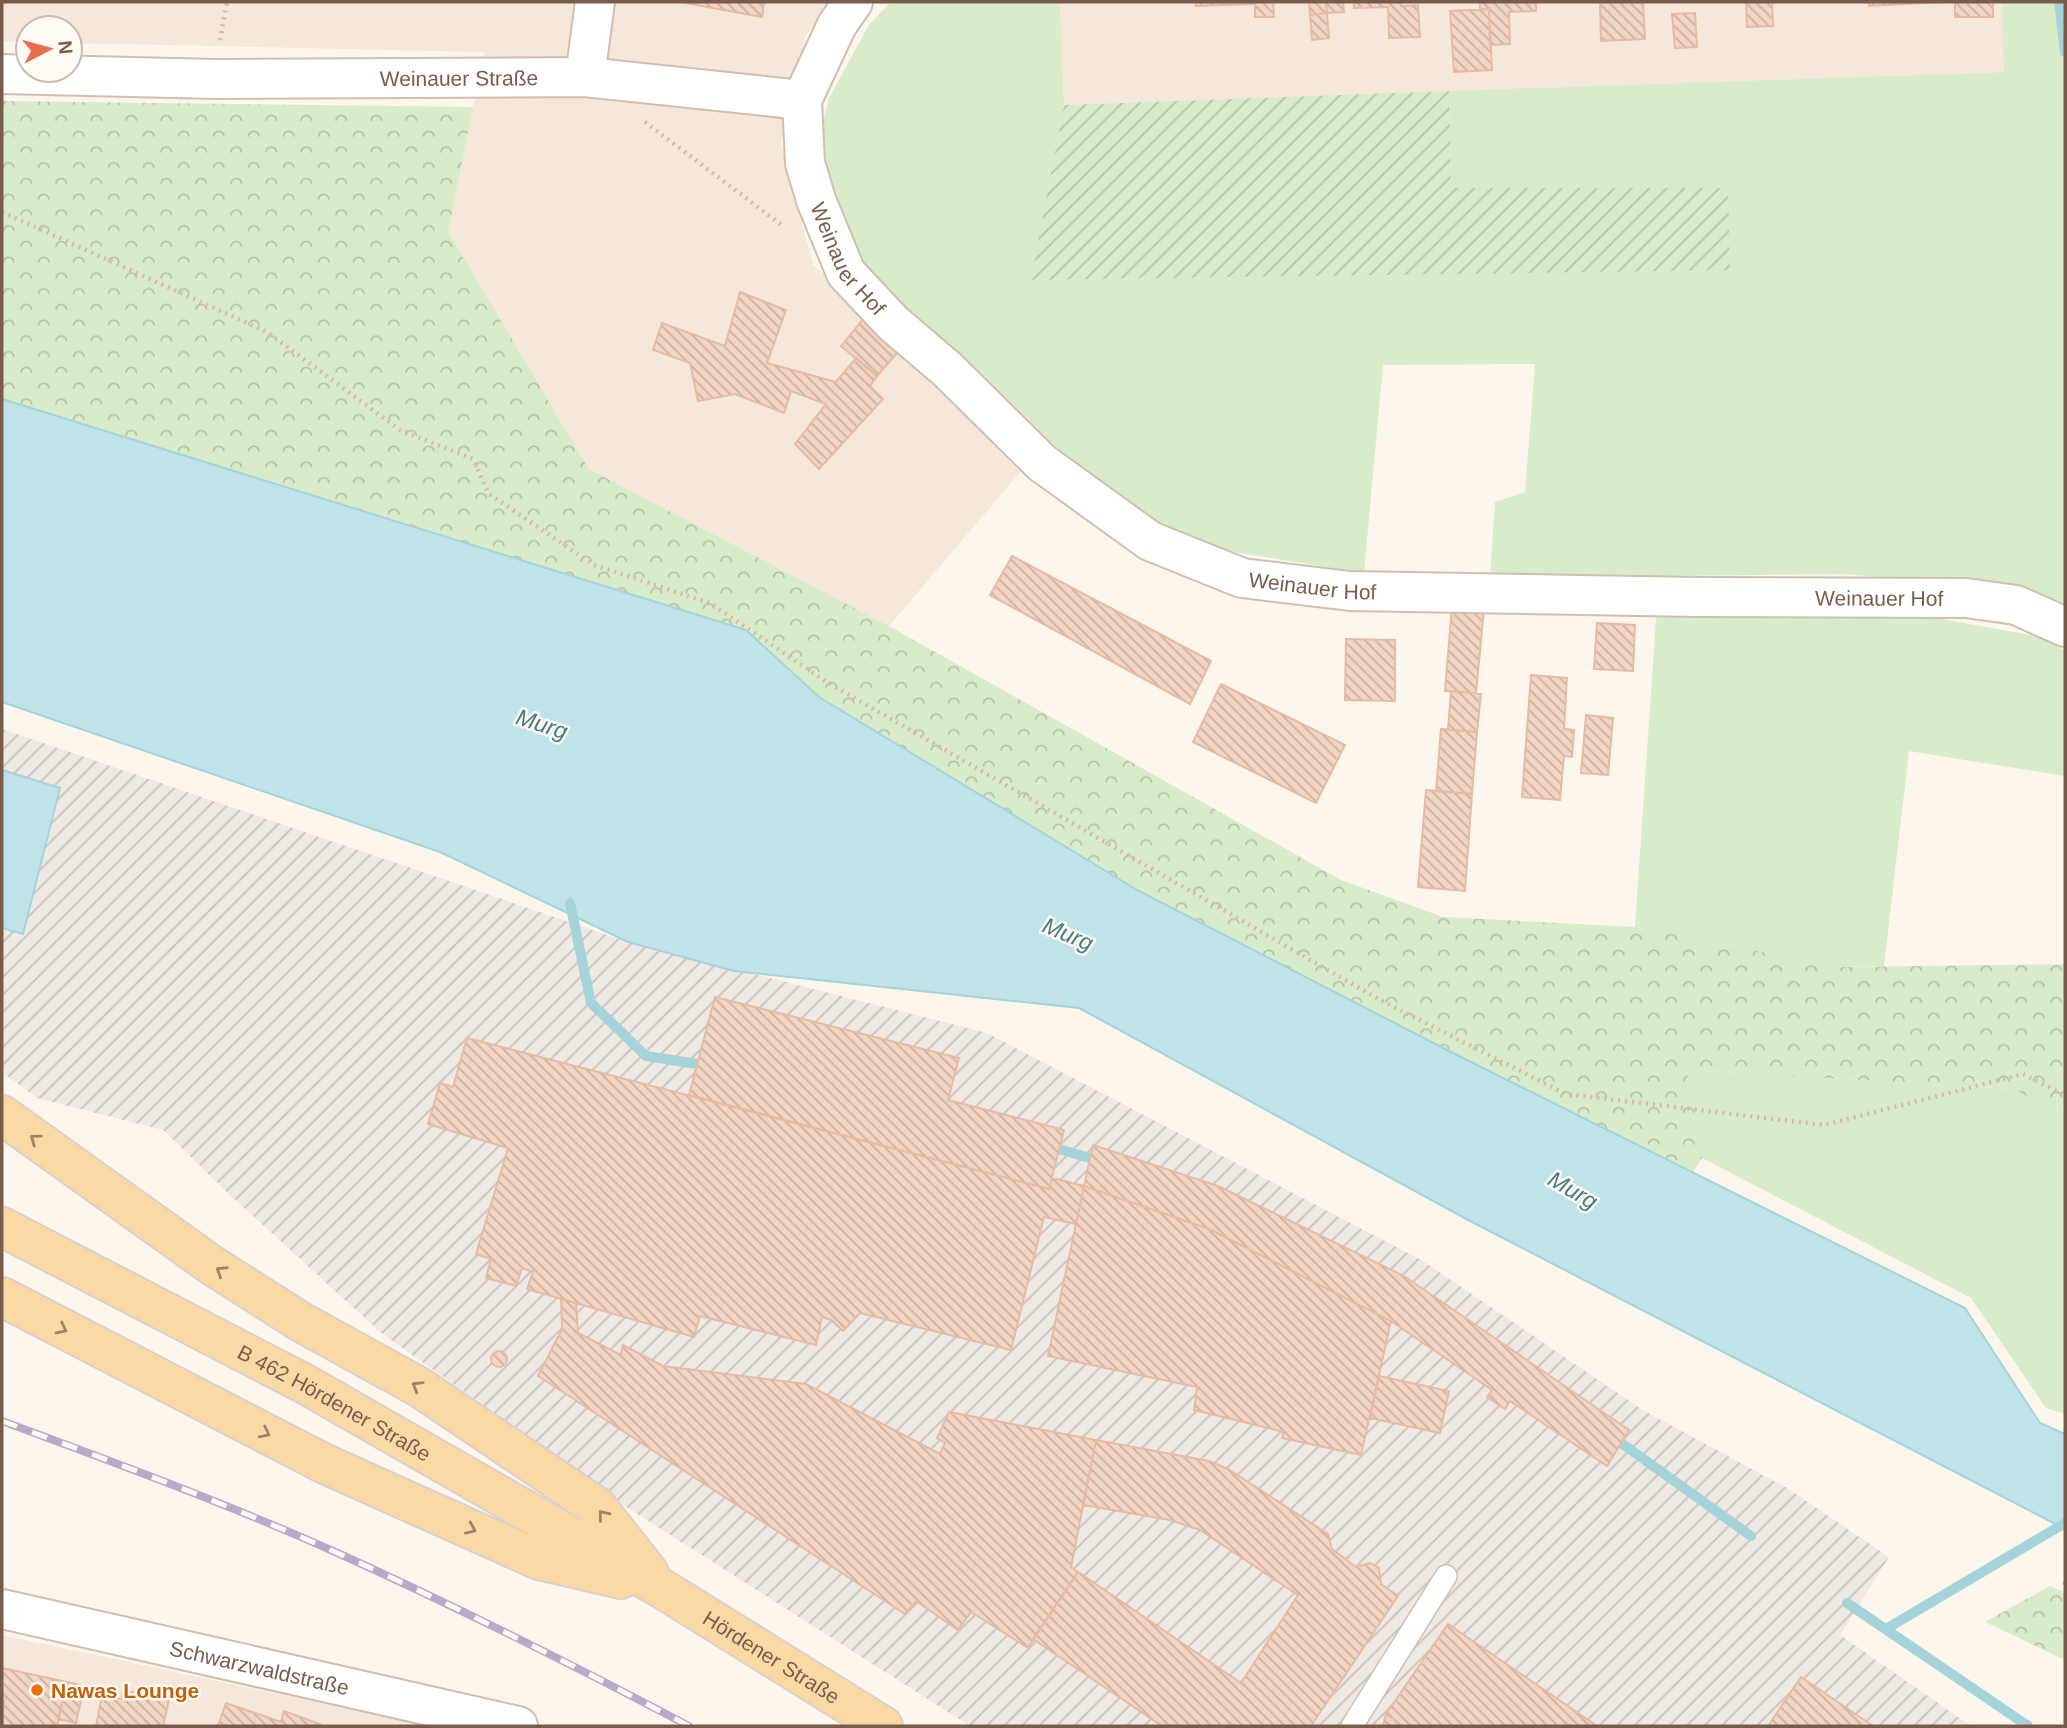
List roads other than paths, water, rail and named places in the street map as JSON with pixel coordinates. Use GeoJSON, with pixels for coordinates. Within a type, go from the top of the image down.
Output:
{"type":"FeatureCollection","features":[{"type":"Feature","properties":{"kind":"main road"},"geometry":{"type":"LineString","coordinates":[[2,1115],[213,1266],[301,1322],[419,1387],[597,1507],[661,1588]]}},
{"type":"Feature","properties":{"kind":"main road","name":"B 462 Hördener Straße"},"geometry":{"type":"LineString","coordinates":[[2,1227],[305,1384],[661,1588]]}},
{"type":"Feature","properties":{"kind":"main road"},"geometry":{"type":"LineString","coordinates":[[2,1297],[325,1464],[539,1560],[661,1588]]}},
{"type":"Feature","properties":{"kind":"main road","name":"Hördener Straße"},"geometry":{"type":"LineString","coordinates":[[661,1588],[883,1726]]}},
{"type":"Feature","properties":{"kind":"street"},"geometry":{"type":"LineString","coordinates":[[584,77],[595,2]]}},
{"type":"Feature","properties":{"kind":"street"},"geometry":{"type":"LineString","coordinates":[[802,100],[837,25],[853,2]]}},
{"type":"Feature","properties":{"kind":"street","name":"Weinauer Straße"},"geometry":{"type":"LineString","coordinates":[[2,74],[217,79],[584,77],[802,100]]}},
{"type":"Feature","properties":{"kind":"street","name":"Weinauer Hof"},"geometry":{"type":"LineString","coordinates":[[802,100],[805,163],[816,200],[846,273],[893,323],[948,370],[1042,463],[1150,541],[1242,578],[1350,591],[1966,598],[2016,606],[2065,627]]}},
{"type":"Feature","properties":{"kind":"street","name":"Schwarzwaldstraße"},"geometry":{"type":"LineString","coordinates":[[2,1608],[449,1718],[519,1726]]}},
{"type":"Feature","properties":{"kind":"lane"},"geometry":{"type":"LineString","coordinates":[[1352,1726],[1446,1576]]}},
{"type":"Feature","properties":{"kind":"water","name":"Murg"},"geometry":{"type":"Polygon","coordinates":[[[2,399],[746,630],[819,697],[1137,890],[1447,1050],[1965,1308],[2040,1423],[2065,1434],[2065,1529],[1470,1221],[1079,1008],[734,971],[628,942],[440,852],[2,702],[2,399]]]}},
{"type":"Feature","properties":{"kind":"water"},"geometry":{"type":"Polygon","coordinates":[[[2,770],[60,788],[23,934],[2,928],[2,770]]]}},
{"type":"Feature","properties":{"kind":"waterway"},"geometry":{"type":"LineString","coordinates":[[2059,2],[2065,52]]}},
{"type":"Feature","properties":{"kind":"waterway"},"geometry":{"type":"LineString","coordinates":[[570,903],[591,1003],[646,1056],[697,1064]]}},
{"type":"Feature","properties":{"kind":"waterway"},"geometry":{"type":"LineString","coordinates":[[1059,1149],[1103,1162]]}},
{"type":"Feature","properties":{"kind":"waterway"},"geometry":{"type":"LineString","coordinates":[[1610,1435],[1751,1536]]}},
{"type":"Feature","properties":{"kind":"waterway"},"geometry":{"type":"LineString","coordinates":[[1886,1629],[2065,1523]]}},
{"type":"Feature","properties":{"kind":"waterway"},"geometry":{"type":"LineString","coordinates":[[1847,1603],[2028,1726]]}},
{"type":"Feature","properties":{"kind":"railway"},"geometry":{"type":"LineString","coordinates":[[2,1421],[216,1502],[342,1555],[517,1638],[689,1726]]}},
{"type":"Feature","properties":{"kind":"place","name":"Nawas Lounge"},"geometry":{"type":"Point","coordinates":[37,1690]}}]}
